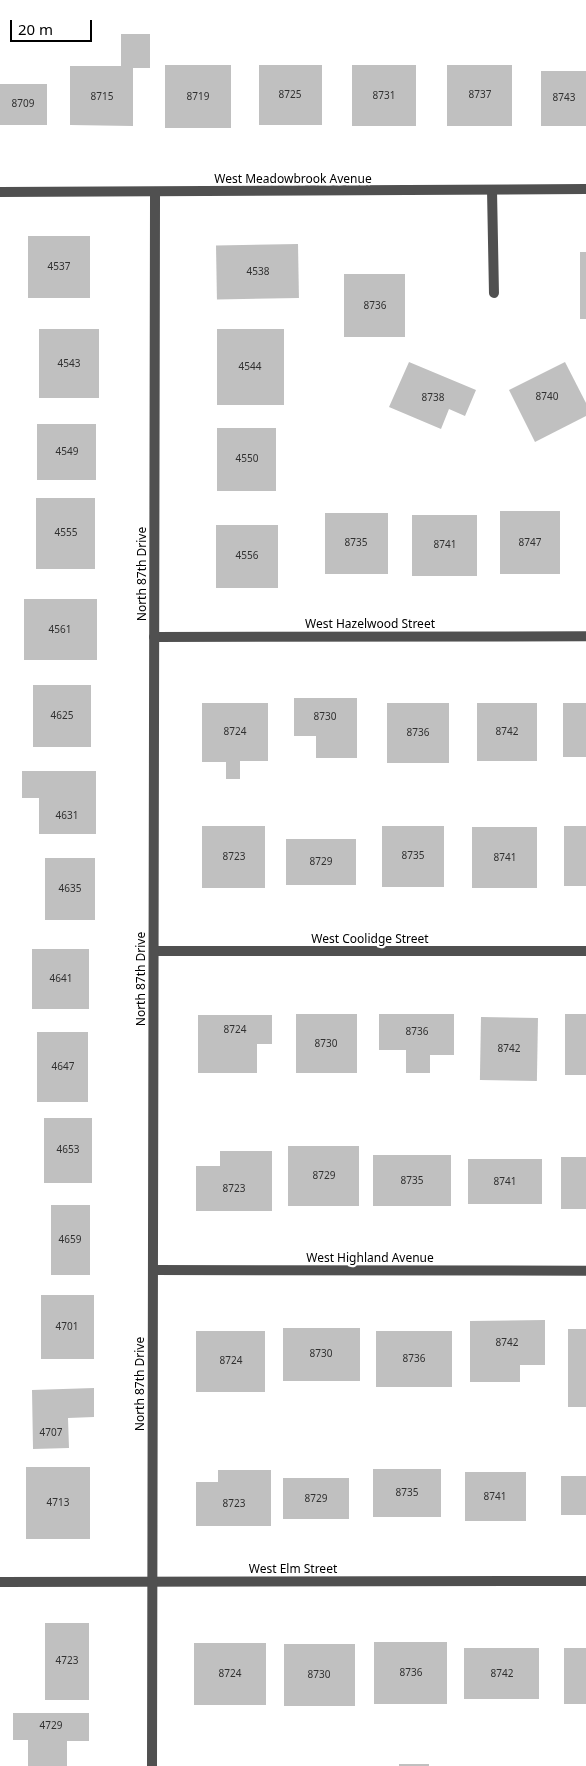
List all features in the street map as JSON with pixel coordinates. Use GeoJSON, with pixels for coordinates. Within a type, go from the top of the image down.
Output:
{"type":"FeatureCollection","features":[{"type":"Feature","properties":{"kind":"street","name":"West Meadowbrook Avenue"},"geometry":{"type":"LineString","coordinates":[[0,192],[586,189]]}},
{"type":"Feature","properties":{"kind":"street"},"geometry":{"type":"LineString","coordinates":[[492,190],[494,294]]}},
{"type":"Feature","properties":{"kind":"street","name":"North 87th Drive"},"geometry":{"type":"LineString","coordinates":[[152,1766],[155,192]]}},
{"type":"Feature","properties":{"kind":"street","name":"West Hazelwood Street"},"geometry":{"type":"LineString","coordinates":[[154,636],[586,636]]}},
{"type":"Feature","properties":{"kind":"street","name":"West Coolidge Street"},"geometry":{"type":"LineString","coordinates":[[154,951],[586,951]]}},
{"type":"Feature","properties":{"kind":"street","name":"West Highland Avenue"},"geometry":{"type":"LineString","coordinates":[[153,1270],[586,1271]]}},
{"type":"Feature","properties":{"kind":"street","name":"West Elm Street"},"geometry":{"type":"LineString","coordinates":[[0,1582],[586,1581]]}},
{"type":"Feature","properties":{"kind":"building"},"geometry":{"type":"Polygon","coordinates":[[[121,34],[150,34],[150,68],[133,68],[133,126],[70,125],[70,66],[121,66],[121,34]]]}},
{"type":"Feature","properties":{"kind":"building"},"geometry":{"type":"Polygon","coordinates":[[[165,65],[231,65],[231,128],[165,128],[165,65]]]}},
{"type":"Feature","properties":{"kind":"building"},"geometry":{"type":"Polygon","coordinates":[[[259,65],[322,65],[322,125],[259,125],[259,65]]]}},
{"type":"Feature","properties":{"kind":"building"},"geometry":{"type":"Polygon","coordinates":[[[352,65],[416,65],[416,126],[352,126],[352,65]]]}},
{"type":"Feature","properties":{"kind":"building"},"geometry":{"type":"Polygon","coordinates":[[[447,65],[512,65],[512,126],[447,126],[447,65]]]}},
{"type":"Feature","properties":{"kind":"building"},"geometry":{"type":"Polygon","coordinates":[[[541,71],[586,71],[586,126],[541,126],[541,71]]]}},
{"type":"Feature","properties":{"kind":"building"},"geometry":{"type":"Polygon","coordinates":[[[0,84],[47,84],[47,125],[0,125],[0,84]]]}},
{"type":"Feature","properties":{"kind":"building"},"geometry":{"type":"Polygon","coordinates":[[[28,236],[90,236],[90,298],[28,298],[28,236]]]}},
{"type":"Feature","properties":{"kind":"building"},"geometry":{"type":"Polygon","coordinates":[[[298,244],[299,298],[217,299],[216,245],[298,244]]]}},
{"type":"Feature","properties":{"kind":"building"},"geometry":{"type":"Polygon","coordinates":[[[580,252],[586,252],[586,319],[580,319],[580,252]]]}},
{"type":"Feature","properties":{"kind":"building"},"geometry":{"type":"Polygon","coordinates":[[[344,274],[405,274],[405,337],[344,337],[344,274]]]}},
{"type":"Feature","properties":{"kind":"building"},"geometry":{"type":"Polygon","coordinates":[[[39,329],[99,329],[99,398],[39,398],[39,329]]]}},
{"type":"Feature","properties":{"kind":"building"},"geometry":{"type":"Polygon","coordinates":[[[217,329],[284,329],[284,405],[217,405],[217,329]]]}},
{"type":"Feature","properties":{"kind":"building"},"geometry":{"type":"Polygon","coordinates":[[[409,362],[476,390],[465,416],[449,409],[441,429],[389,407],[409,362]]]}},
{"type":"Feature","properties":{"kind":"building"},"geometry":{"type":"Polygon","coordinates":[[[565,362],[586,403],[586,416],[535,442],[509,390],[565,362]]]}},
{"type":"Feature","properties":{"kind":"building"},"geometry":{"type":"Polygon","coordinates":[[[37,424],[96,424],[96,480],[37,480],[37,424]]]}},
{"type":"Feature","properties":{"kind":"building"},"geometry":{"type":"Polygon","coordinates":[[[217,428],[276,428],[276,491],[217,491],[217,428]]]}},
{"type":"Feature","properties":{"kind":"building"},"geometry":{"type":"Polygon","coordinates":[[[36,498],[95,498],[95,569],[36,569],[36,498]]]}},
{"type":"Feature","properties":{"kind":"building"},"geometry":{"type":"Polygon","coordinates":[[[500,511],[560,511],[560,574],[500,574],[500,511]]]}},
{"type":"Feature","properties":{"kind":"building"},"geometry":{"type":"Polygon","coordinates":[[[325,513],[388,513],[388,574],[325,574],[325,513]]]}},
{"type":"Feature","properties":{"kind":"building"},"geometry":{"type":"Polygon","coordinates":[[[412,515],[477,515],[477,576],[412,576],[412,515]]]}},
{"type":"Feature","properties":{"kind":"building"},"geometry":{"type":"Polygon","coordinates":[[[216,525],[278,525],[278,588],[216,588],[216,525]]]}},
{"type":"Feature","properties":{"kind":"building"},"geometry":{"type":"Polygon","coordinates":[[[24,599],[97,599],[97,660],[24,660],[24,599]]]}},
{"type":"Feature","properties":{"kind":"building"},"geometry":{"type":"Polygon","coordinates":[[[33,685],[91,685],[91,747],[33,747],[33,685]]]}},
{"type":"Feature","properties":{"kind":"building"},"geometry":{"type":"Polygon","coordinates":[[[294,698],[357,698],[357,758],[316,758],[316,736],[294,736],[294,698]]]}},
{"type":"Feature","properties":{"kind":"building"},"geometry":{"type":"Polygon","coordinates":[[[202,703],[268,703],[268,761],[240,761],[240,779],[226,779],[226,762],[202,762],[202,703]]]}},
{"type":"Feature","properties":{"kind":"building"},"geometry":{"type":"Polygon","coordinates":[[[387,703],[449,703],[449,763],[387,763],[387,703]]]}},
{"type":"Feature","properties":{"kind":"building"},"geometry":{"type":"Polygon","coordinates":[[[477,703],[537,703],[537,761],[477,761],[477,703]]]}},
{"type":"Feature","properties":{"kind":"building"},"geometry":{"type":"Polygon","coordinates":[[[563,703],[586,703],[586,757],[563,757],[563,703]]]}},
{"type":"Feature","properties":{"kind":"building"},"geometry":{"type":"Polygon","coordinates":[[[22,771],[96,771],[96,834],[39,834],[39,798],[22,798],[22,771]]]}},
{"type":"Feature","properties":{"kind":"building"},"geometry":{"type":"Polygon","coordinates":[[[202,826],[265,826],[265,888],[202,888],[202,826]]]}},
{"type":"Feature","properties":{"kind":"building"},"geometry":{"type":"Polygon","coordinates":[[[382,826],[444,826],[444,887],[382,887],[382,826]]]}},
{"type":"Feature","properties":{"kind":"building"},"geometry":{"type":"Polygon","coordinates":[[[564,826],[586,826],[586,886],[564,886],[564,826]]]}},
{"type":"Feature","properties":{"kind":"building"},"geometry":{"type":"Polygon","coordinates":[[[472,827],[537,827],[537,888],[472,888],[472,827]]]}},
{"type":"Feature","properties":{"kind":"building"},"geometry":{"type":"Polygon","coordinates":[[[286,839],[356,839],[356,885],[286,885],[286,839]]]}},
{"type":"Feature","properties":{"kind":"building"},"geometry":{"type":"Polygon","coordinates":[[[45,858],[95,858],[95,920],[45,920],[45,858]]]}},
{"type":"Feature","properties":{"kind":"building"},"geometry":{"type":"Polygon","coordinates":[[[32,949],[89,949],[89,1009],[32,1009],[32,949]]]}},
{"type":"Feature","properties":{"kind":"building"},"geometry":{"type":"Polygon","coordinates":[[[296,1014],[357,1014],[357,1073],[296,1073],[296,1014]]]}},
{"type":"Feature","properties":{"kind":"building"},"geometry":{"type":"Polygon","coordinates":[[[379,1014],[454,1014],[454,1055],[430,1055],[430,1073],[406,1073],[406,1050],[379,1050],[379,1014]]]}},
{"type":"Feature","properties":{"kind":"building"},"geometry":{"type":"Polygon","coordinates":[[[565,1014],[586,1014],[586,1075],[565,1075],[565,1014]]]}},
{"type":"Feature","properties":{"kind":"building"},"geometry":{"type":"Polygon","coordinates":[[[198,1015],[272,1015],[272,1044],[257,1044],[257,1073],[198,1073],[198,1015]]]}},
{"type":"Feature","properties":{"kind":"building"},"geometry":{"type":"Polygon","coordinates":[[[481,1017],[538,1018],[537,1081],[480,1080],[481,1017]]]}},
{"type":"Feature","properties":{"kind":"building"},"geometry":{"type":"Polygon","coordinates":[[[37,1032],[88,1032],[88,1102],[37,1102],[37,1032]]]}},
{"type":"Feature","properties":{"kind":"building"},"geometry":{"type":"Polygon","coordinates":[[[44,1118],[92,1118],[92,1183],[44,1183],[44,1118]]]}},
{"type":"Feature","properties":{"kind":"building"},"geometry":{"type":"Polygon","coordinates":[[[288,1146],[359,1146],[359,1206],[288,1206],[288,1146]]]}},
{"type":"Feature","properties":{"kind":"building"},"geometry":{"type":"Polygon","coordinates":[[[220,1151],[272,1151],[272,1211],[196,1211],[196,1166],[220,1166],[220,1151]]]}},
{"type":"Feature","properties":{"kind":"building"},"geometry":{"type":"Polygon","coordinates":[[[373,1155],[451,1155],[451,1206],[373,1206],[373,1155]]]}},
{"type":"Feature","properties":{"kind":"building"},"geometry":{"type":"Polygon","coordinates":[[[561,1157],[586,1157],[586,1209],[561,1209],[561,1157]]]}},
{"type":"Feature","properties":{"kind":"building"},"geometry":{"type":"Polygon","coordinates":[[[468,1159],[542,1159],[542,1204],[468,1204],[468,1159]]]}},
{"type":"Feature","properties":{"kind":"building"},"geometry":{"type":"Polygon","coordinates":[[[51,1205],[90,1205],[90,1275],[51,1275],[51,1205]]]}},
{"type":"Feature","properties":{"kind":"building"},"geometry":{"type":"Polygon","coordinates":[[[41,1295],[94,1295],[94,1359],[41,1359],[41,1295]]]}},
{"type":"Feature","properties":{"kind":"building"},"geometry":{"type":"Polygon","coordinates":[[[545,1320],[545,1365],[520,1365],[520,1382],[470,1382],[470,1321],[545,1320]]]}},
{"type":"Feature","properties":{"kind":"building"},"geometry":{"type":"Polygon","coordinates":[[[283,1328],[360,1328],[360,1381],[283,1381],[283,1328]]]}},
{"type":"Feature","properties":{"kind":"building"},"geometry":{"type":"Polygon","coordinates":[[[568,1329],[586,1329],[586,1407],[568,1407],[568,1329]]]}},
{"type":"Feature","properties":{"kind":"building"},"geometry":{"type":"Polygon","coordinates":[[[196,1331],[265,1331],[265,1392],[196,1392],[196,1331]]]}},
{"type":"Feature","properties":{"kind":"building"},"geometry":{"type":"Polygon","coordinates":[[[376,1331],[452,1331],[452,1387],[376,1387],[376,1331]]]}},
{"type":"Feature","properties":{"kind":"building"},"geometry":{"type":"Polygon","coordinates":[[[94,1388],[94,1417],[68,1418],[69,1448],[33,1449],[32,1390],[94,1388]]]}},
{"type":"Feature","properties":{"kind":"building"},"geometry":{"type":"Polygon","coordinates":[[[26,1467],[90,1467],[90,1539],[26,1539],[26,1467]]]}},
{"type":"Feature","properties":{"kind":"building"},"geometry":{"type":"Polygon","coordinates":[[[373,1469],[441,1469],[441,1517],[373,1517],[373,1469]]]}},
{"type":"Feature","properties":{"kind":"building"},"geometry":{"type":"Polygon","coordinates":[[[218,1470],[271,1470],[271,1526],[196,1526],[196,1482],[218,1482],[218,1470]]]}},
{"type":"Feature","properties":{"kind":"building"},"geometry":{"type":"Polygon","coordinates":[[[465,1472],[526,1472],[526,1521],[465,1521],[465,1472]]]}},
{"type":"Feature","properties":{"kind":"building"},"geometry":{"type":"Polygon","coordinates":[[[561,1476],[586,1476],[586,1515],[561,1515],[561,1476]]]}},
{"type":"Feature","properties":{"kind":"building"},"geometry":{"type":"Polygon","coordinates":[[[283,1478],[349,1478],[349,1519],[283,1519],[283,1478]]]}},
{"type":"Feature","properties":{"kind":"building"},"geometry":{"type":"Polygon","coordinates":[[[45,1623],[89,1623],[89,1700],[45,1700],[45,1623]]]}},
{"type":"Feature","properties":{"kind":"building"},"geometry":{"type":"Polygon","coordinates":[[[374,1642],[447,1642],[447,1704],[374,1704],[374,1642]]]}},
{"type":"Feature","properties":{"kind":"building"},"geometry":{"type":"Polygon","coordinates":[[[194,1643],[266,1643],[266,1705],[194,1705],[194,1643]]]}},
{"type":"Feature","properties":{"kind":"building"},"geometry":{"type":"Polygon","coordinates":[[[284,1644],[355,1644],[355,1706],[284,1706],[284,1644]]]}},
{"type":"Feature","properties":{"kind":"building"},"geometry":{"type":"Polygon","coordinates":[[[464,1648],[539,1648],[539,1699],[464,1699],[464,1648]]]}},
{"type":"Feature","properties":{"kind":"building"},"geometry":{"type":"Polygon","coordinates":[[[564,1648],[586,1648],[586,1704],[564,1704],[564,1648]]]}},
{"type":"Feature","properties":{"kind":"building"},"geometry":{"type":"Polygon","coordinates":[[[13,1713],[89,1713],[89,1741],[67,1741],[67,1766],[28,1766],[28,1740],[13,1740],[13,1713]]]}},
{"type":"Feature","properties":{"kind":"building"},"geometry":{"type":"Polygon","coordinates":[[[399,1764],[429,1764],[429,1766],[399,1766],[399,1764]]]}}]}
